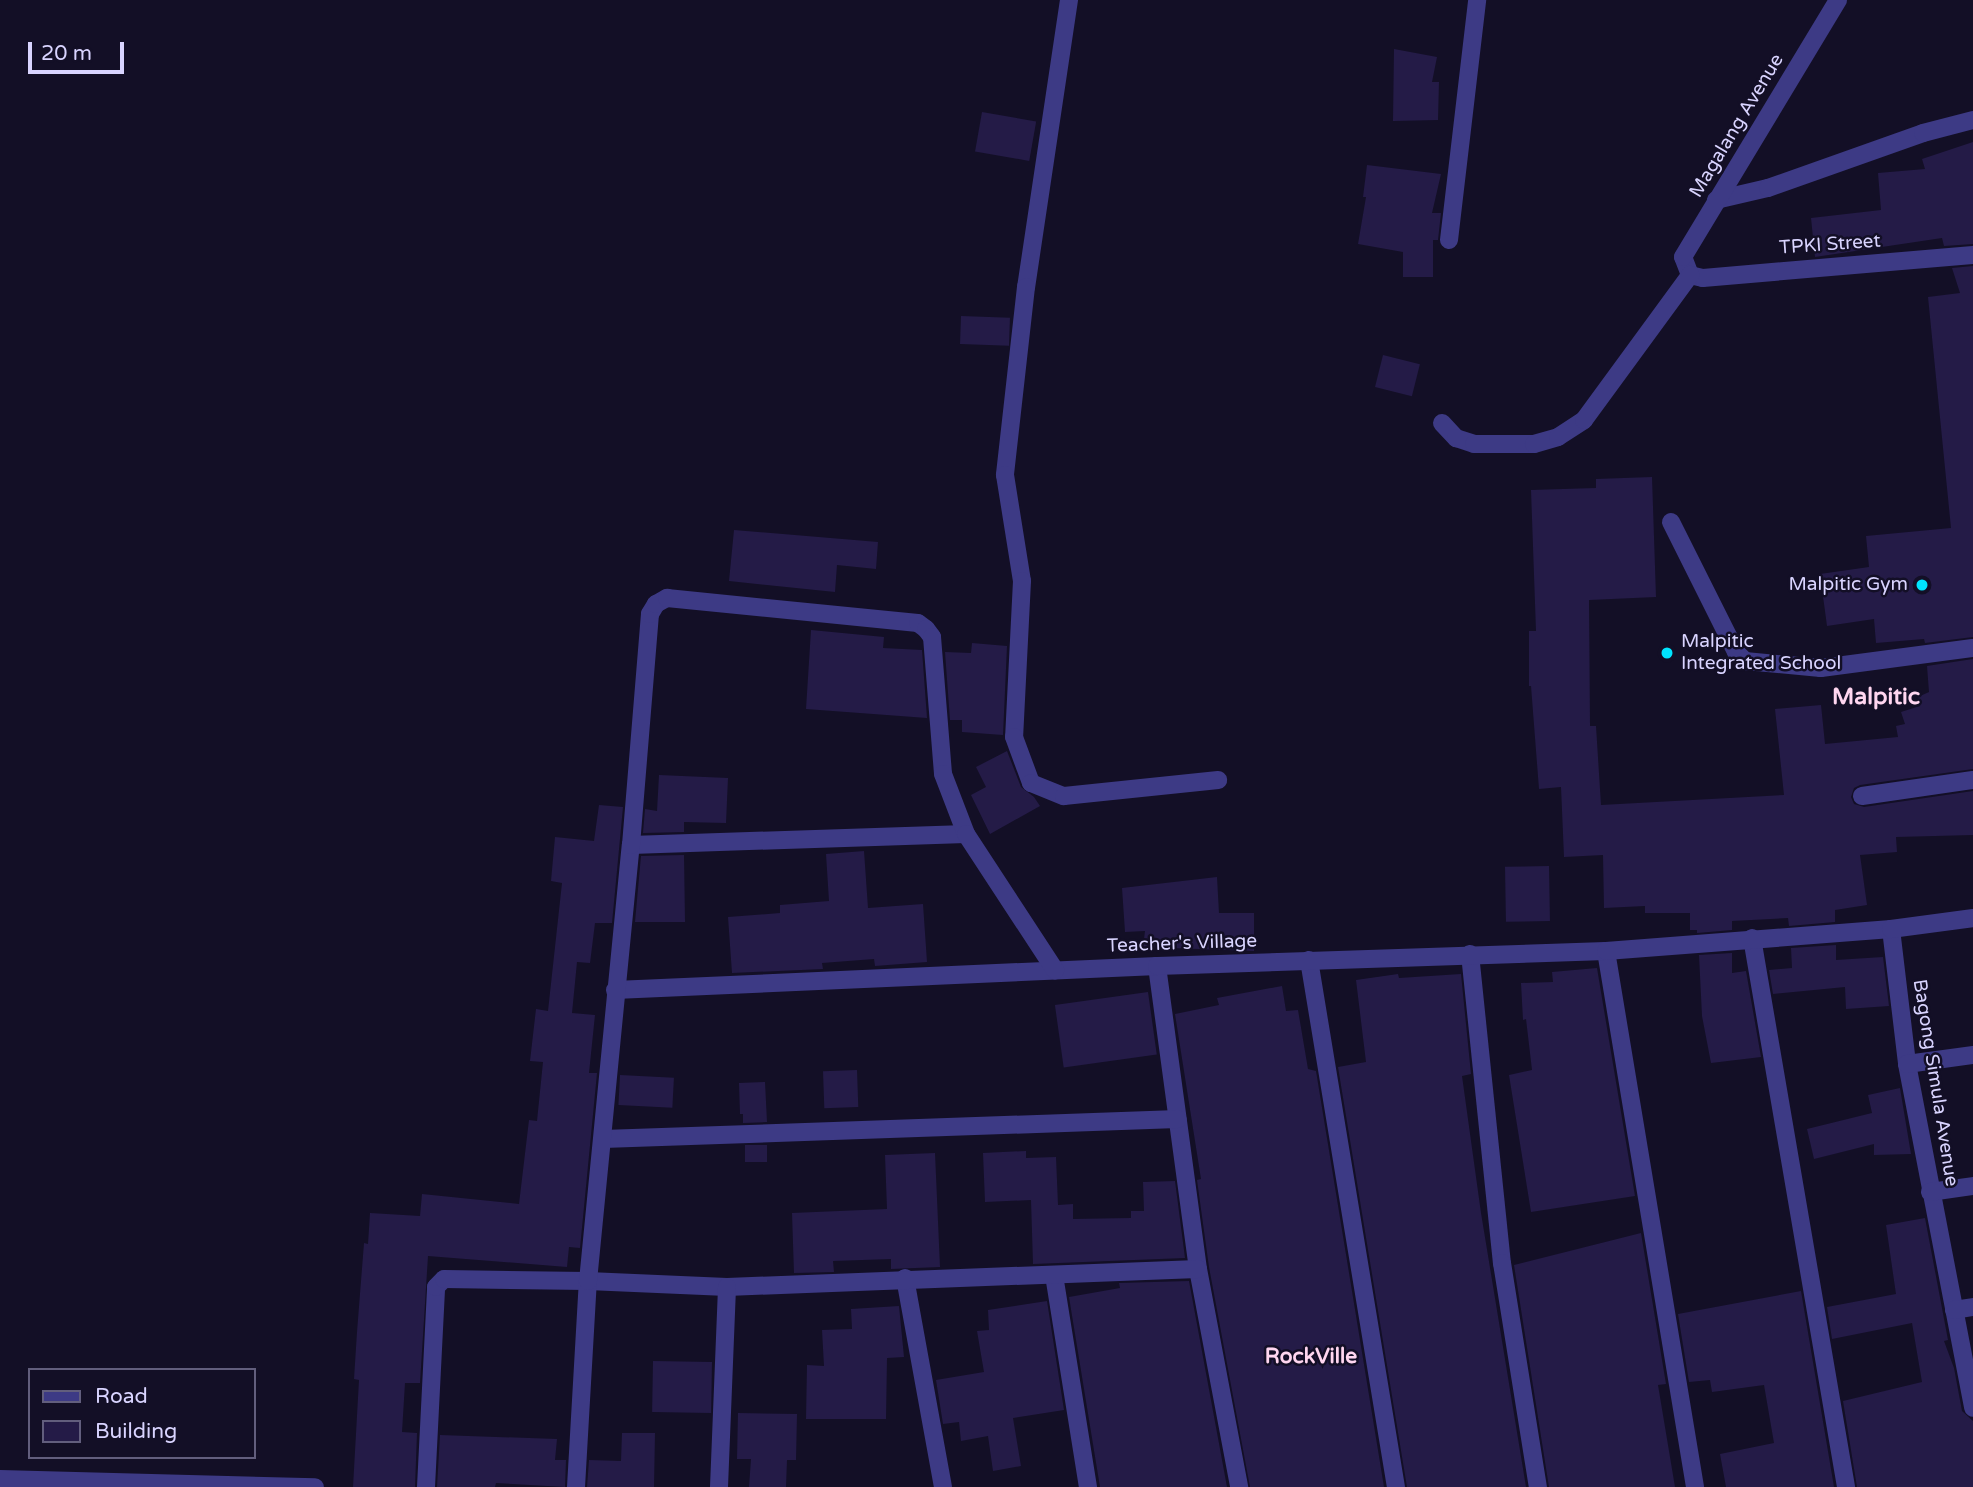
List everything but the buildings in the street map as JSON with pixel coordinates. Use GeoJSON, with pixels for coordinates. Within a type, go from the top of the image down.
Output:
{"type":"FeatureCollection","features":[{"type":"Feature","properties":{"kind":"street"},"geometry":{"type":"LineString","coordinates":[[1069,0],[1026,287],[1006,475],[1022,581],[1014,737],[1031,783],[1064,796],[1218,780]]}},
{"type":"Feature","properties":{"kind":"street"},"geometry":{"type":"LineString","coordinates":[[1449,240],[1477,0]]}},
{"type":"Feature","properties":{"kind":"street","name":"Magalang Avenue"},"geometry":{"type":"LineString","coordinates":[[1690,275],[1683,257],[1838,0]]}},
{"type":"Feature","properties":{"kind":"street"},"geometry":{"type":"LineString","coordinates":[[1716,200],[1768,188],[1923,133],[1973,120]]}},
{"type":"Feature","properties":{"kind":"street","name":"TPKI Street"},"geometry":{"type":"LineString","coordinates":[[1690,275],[1703,278],[1973,255]]}},
{"type":"Feature","properties":{"kind":"street"},"geometry":{"type":"LineString","coordinates":[[1442,424],[1456,438],[1474,444],[1534,444],[1558,437],[1584,419],[1690,275]]}},
{"type":"Feature","properties":{"kind":"street"},"geometry":{"type":"LineString","coordinates":[[1671,522],[1736,652],[1745,661],[1821,668],[1973,649]]}},
{"type":"Feature","properties":{"kind":"street"},"geometry":{"type":"LineString","coordinates":[[576,1487],[588,1281],[603,1139],[614,990],[631,845],[650,614],[656,604],[667,598],[918,623],[932,637],[943,774],[966,834],[1055,970]]}},
{"type":"Feature","properties":{"kind":"street"},"geometry":{"type":"LineString","coordinates":[[1862,796],[1973,779]]}},
{"type":"Feature","properties":{"kind":"street"},"geometry":{"type":"LineString","coordinates":[[631,845],[966,834]]}},
{"type":"Feature","properties":{"kind":"street","name":"Teacher's Village"},"geometry":{"type":"LineString","coordinates":[[614,990],[1309,960],[1606,951],[1891,929],[1973,918]]}},
{"type":"Feature","properties":{"kind":"street","name":"Bagong Simula Avenue"},"geometry":{"type":"LineString","coordinates":[[1891,929],[1907,1064],[1973,1408]]}},
{"type":"Feature","properties":{"kind":"street"},"geometry":{"type":"LineString","coordinates":[[1752,938],[1846,1487]]}},
{"type":"Feature","properties":{"kind":"street"},"geometry":{"type":"LineString","coordinates":[[1606,951],[1695,1487]]}},
{"type":"Feature","properties":{"kind":"street"},"geometry":{"type":"LineString","coordinates":[[1470,954],[1502,1263],[1538,1487]]}},
{"type":"Feature","properties":{"kind":"street"},"geometry":{"type":"LineString","coordinates":[[1309,960],[1396,1487]]}},
{"type":"Feature","properties":{"kind":"street"},"geometry":{"type":"LineString","coordinates":[[1157,966],[1198,1269],[1239,1487]]}},
{"type":"Feature","properties":{"kind":"street"},"geometry":{"type":"LineString","coordinates":[[1907,1064],[1973,1055]]}},
{"type":"Feature","properties":{"kind":"street"},"geometry":{"type":"LineString","coordinates":[[603,1139],[1178,1119]]}},
{"type":"Feature","properties":{"kind":"street"},"geometry":{"type":"LineString","coordinates":[[1930,1192],[1973,1186]]}},
{"type":"Feature","properties":{"kind":"street"},"geometry":{"type":"LineString","coordinates":[[426,1487],[436,1287],[444,1279],[455,1277],[727,1287],[905,1278],[1198,1269]]}},
{"type":"Feature","properties":{"kind":"street"},"geometry":{"type":"LineString","coordinates":[[1054,1275],[1088,1487]]}},
{"type":"Feature","properties":{"kind":"street"},"geometry":{"type":"LineString","coordinates":[[905,1278],[943,1487]]}},
{"type":"Feature","properties":{"kind":"street"},"geometry":{"type":"LineString","coordinates":[[719,1487],[727,1287]]}},
{"type":"Feature","properties":{"kind":"street"},"geometry":{"type":"LineString","coordinates":[[1954,1310],[1973,1307]]}},
{"type":"Feature","properties":{"kind":"street"},"geometry":{"type":"LineString","coordinates":[[0,1479],[315,1487]]}},
{"type":"Feature","properties":{"kind":"place","name":"Malpitic Gym"},"geometry":{"type":"Point","coordinates":[1922,585]}},
{"type":"Feature","properties":{"kind":"place","name":"Malpitic Integrated School"},"geometry":{"type":"Point","coordinates":[1667,653]}},
{"type":"Feature","properties":{"kind":"district","name":"Malpitic"},"geometry":{"type":"Point","coordinates":[1876,697]}},
{"type":"Feature","properties":{"kind":"district","name":"RockVille"},"geometry":{"type":"Point","coordinates":[1311,1357]}}]}
